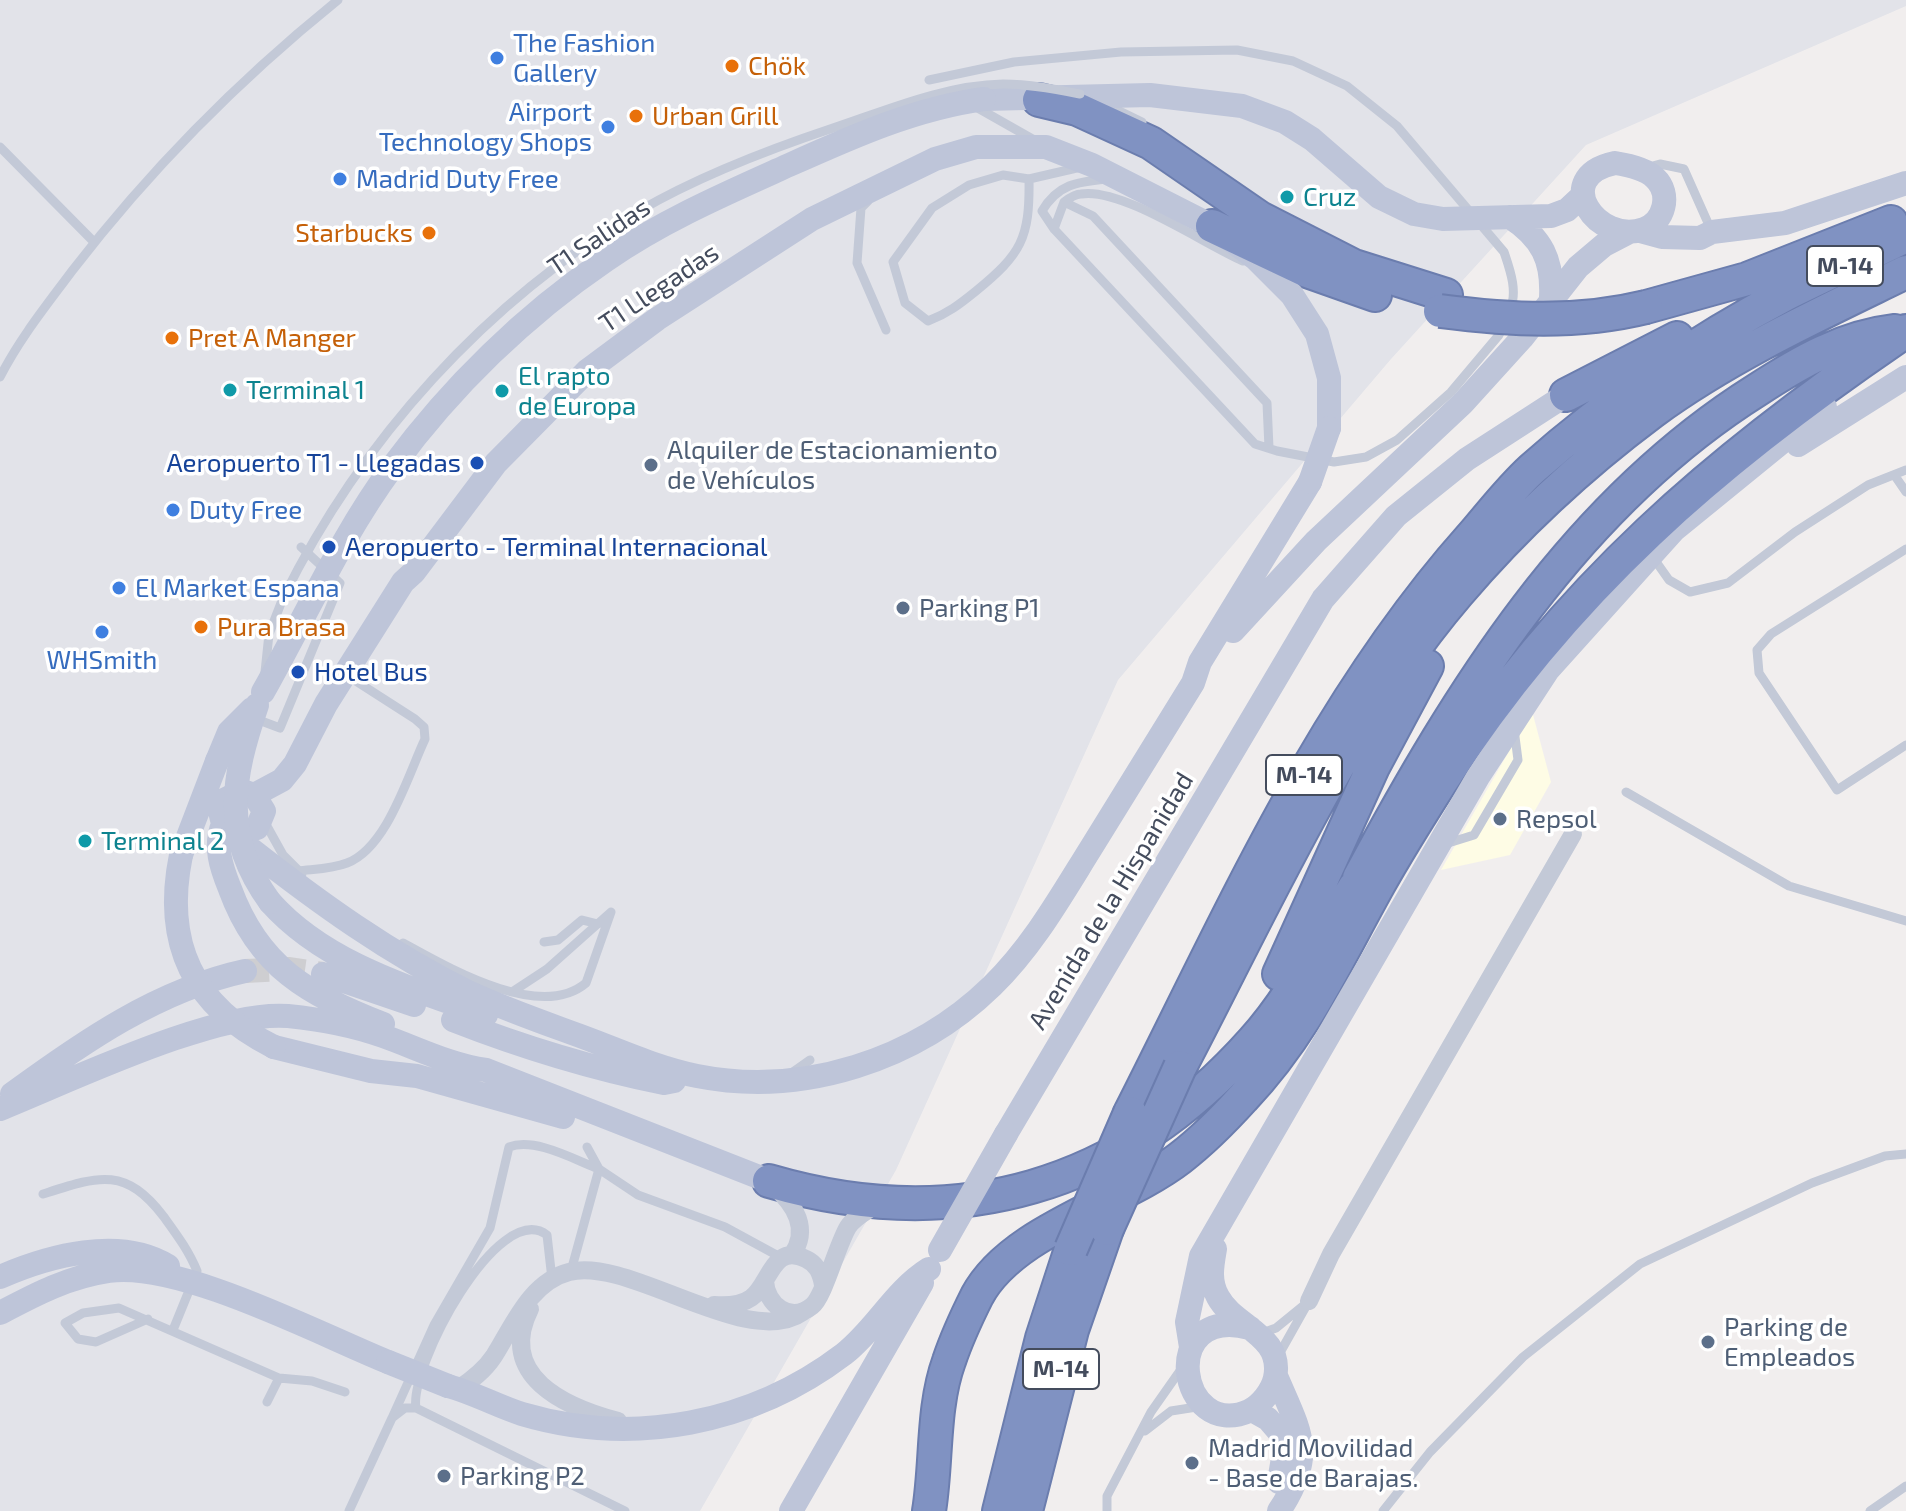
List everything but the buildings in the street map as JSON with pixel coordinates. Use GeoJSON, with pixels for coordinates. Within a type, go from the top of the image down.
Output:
{"type":"FeatureCollection","features":[{"type":"Feature","properties":{"kind":"highway"},"geometry":{"type":"LineString","coordinates":[[1039,100],[1077,109],[1151,143],[1260,218],[1279,225],[1354,266],[1443,303]]}},
{"type":"Feature","properties":{"kind":"highway"},"geometry":{"type":"LineString","coordinates":[[1212,226],[1332,281],[1443,303],[1532,308],[1646,307],[1710,291],[1887,223],[1906,219]]}},
{"type":"Feature","properties":{"kind":"highway","name":"M-14"},"geometry":{"type":"LineString","coordinates":[[999,1511],[1025,1400],[1071,1249],[1130,1113],[1295,790],[1342,710],[1431,582],[1530,471],[1594,417],[1670,363],[1783,296],[1906,236]]}},
{"type":"Feature","properties":{"kind":"highway","name":"M-14"},"geometry":{"type":"LineString","coordinates":[[1026,1511],[1072,1330],[1107,1229],[1180,1067],[1319,802],[1379,702],[1456,595],[1564,482],[1654,410],[1773,337],[1906,272]]}},
{"type":"Feature","properties":{"kind":"highway"},"geometry":{"type":"LineString","coordinates":[[1566,395],[1727,313],[1783,296]]}},
{"type":"Feature","properties":{"kind":"highway"},"geometry":{"type":"LineString","coordinates":[[769,1181],[822,1197],[877,1204],[928,1205],[980,1200],[1042,1184],[1125,1148],[1168,1120],[1255,1040],[1354,888],[1445,727],[1557,566],[1652,466],[1695,431],[1805,359],[1837,345],[1906,331]]}},
{"type":"Feature","properties":{"kind":"highway"},"geometry":{"type":"LineString","coordinates":[[929,1511],[938,1418],[948,1363],[978,1293],[1004,1263],[1031,1243],[1179,1159],[1242,1099],[1290,1045],[1440,783],[1499,695],[1542,643],[1595,582],[1676,505],[1828,384],[1906,331]]}},
{"type":"Feature","properties":{"kind":"highway"},"geometry":{"type":"LineString","coordinates":[[1207,1087],[1252,1022],[1287,957],[1407,701],[1499,547]]}},
{"type":"Feature","properties":{"kind":"highway"},"geometry":{"type":"LineString","coordinates":[[1242,1099],[1313,973],[1354,888]]}},
{"type":"Feature","properties":{"kind":"highway"},"geometry":{"type":"LineString","coordinates":[[946,1511],[961,1335]]}},
{"type":"Feature","properties":{"kind":"highway"},"geometry":{"type":"LineString","coordinates":[[912,1511],[938,1418]]}},
{"type":"Feature","properties":{"kind":"street","name":"T1 Salidas"},"geometry":{"type":"LineString","coordinates":[[251,702],[391,469],[462,386],[514,333],[606,259],[726,193],[816,153],[939,105],[984,99],[1039,100],[1080,94],[1150,95],[1214,101],[1264,113],[1312,139],[1368,188],[1394,205],[1429,217],[1551,216],[1567,210],[1582,196]]}},
{"type":"Feature","properties":{"kind":"street","name":"T1 Llegadas"},"geometry":{"type":"LineString","coordinates":[[254,795],[282,780],[403,582],[414,572],[496,463],[549,405],[587,371],[657,319],[743,266],[771,244],[839,205],[878,189],[935,159],[976,147],[1046,147],[1119,177],[1212,226],[1275,275],[1307,314],[1322,346],[1329,378],[1329,428],[1310,482],[1200,662],[1193,683]]}},
{"type":"Feature","properties":{"kind":"street"},"geometry":{"type":"LineString","coordinates":[[486,1070],[470,1058],[314,995],[267,957],[236,906],[223,871],[217,839],[232,829],[253,832],[263,819],[261,802],[254,795],[235,792],[224,800],[220,811],[232,829],[248,847],[387,947],[472,993],[626,1056],[695,1076],[727,1081],[786,1081],[847,1070],[890,1054],[935,1031],[992,986],[1028,946],[1193,683],[1242,618],[1316,541],[1463,403],[1522,338],[1578,267],[1604,245],[1635,231],[1653,225],[1664,205],[1663,191],[1655,178],[1615,163],[1602,166],[1590,174],[1582,196],[1588,211],[1597,220],[1635,231],[1677,238],[1700,238],[1712,232],[1813,216],[1906,183]]}},
{"type":"Feature","properties":{"kind":"street"},"geometry":{"type":"LineString","coordinates":[[1664,205],[1691,225],[1712,232]]}},
{"type":"Feature","properties":{"kind":"street"},"geometry":{"type":"LineString","coordinates":[[1510,217],[1530,230],[1545,250],[1552,273],[1551,298]]}},
{"type":"Feature","properties":{"kind":"street"},"geometry":{"type":"LineString","coordinates":[[1265,1511],[1281,1479],[1286,1440],[1268,1419],[1252,1410],[1219,1413],[1205,1406],[1192,1392],[1187,1322],[1191,1293],[1201,1256],[1219,1222],[1438,846],[1548,670],[1674,530],[1906,344]]}},
{"type":"Feature","properties":{"kind":"street"},"geometry":{"type":"LineString","coordinates":[[1674,530],[1906,377]]}},
{"type":"Feature","properties":{"kind":"street","name":"Avenida de la Hispanidad"},"geometry":{"type":"LineString","coordinates":[[791,1511],[888,1347],[1006,1134],[1323,599],[1396,516],[1467,459],[1566,395]]}},
{"type":"Feature","properties":{"kind":"street"},"geometry":{"type":"LineString","coordinates":[[251,702],[238,762],[235,814],[248,863],[270,902],[303,933],[354,963],[510,1023],[602,1054],[626,1056]]}},
{"type":"Feature","properties":{"kind":"street"},"geometry":{"type":"LineString","coordinates":[[251,702],[229,732],[181,855],[174,915],[192,975],[233,1024],[274,1047],[371,1071],[417,1076],[571,1119],[625,1126]]}},
{"type":"Feature","properties":{"kind":"street"},"geometry":{"type":"LineString","coordinates":[[1309,1301],[1331,1254],[1573,834]]}},
{"type":"Feature","properties":{"kind":"street"},"geometry":{"type":"LineString","coordinates":[[0,1102],[78,1046],[167,996],[212,978],[245,971]]}},
{"type":"Feature","properties":{"kind":"street"},"geometry":{"type":"LineString","coordinates":[[323,974],[527,1049],[600,1070],[664,1083],[695,1076]]}},
{"type":"Feature","properties":{"kind":"street"},"geometry":{"type":"LineString","coordinates":[[0,1109],[173,1041],[255,1017],[288,1016],[379,1034],[465,1067],[486,1070],[769,1181],[785,1196],[801,1225],[802,1233],[787,1257],[768,1271],[765,1281],[747,1301],[726,1306],[699,1304]]}},
{"type":"Feature","properties":{"kind":"street"},"geometry":{"type":"LineString","coordinates":[[453,1388],[493,1358],[519,1310],[552,1279],[571,1271],[604,1274],[699,1304],[770,1322],[793,1319],[817,1301],[849,1224],[877,1204]]}},
{"type":"Feature","properties":{"kind":"street"},"geometry":{"type":"LineString","coordinates":[[1219,1222],[1211,1275],[1218,1299],[1255,1331],[1276,1369],[1300,1431],[1303,1448],[1295,1481],[1279,1511]]}},
{"type":"Feature","properties":{"kind":"street"},"geometry":{"type":"LineString","coordinates":[[0,1277],[35,1262],[58,1257],[138,1253],[154,1257],[194,1283]]}},
{"type":"Feature","properties":{"kind":"street"},"geometry":{"type":"LineString","coordinates":[[787,1257],[810,1261],[817,1268],[823,1285]]}},
{"type":"Feature","properties":{"kind":"street"},"geometry":{"type":"LineString","coordinates":[[0,1313],[60,1283],[112,1270],[153,1273],[194,1283],[523,1414],[586,1426],[648,1429],[701,1422],[741,1410],[820,1372],[861,1341],[911,1281],[935,1260]]}},
{"type":"Feature","properties":{"kind":"street"},"geometry":{"type":"LineString","coordinates":[[765,1281],[769,1300],[776,1307],[785,1312],[803,1312]]}},
{"type":"Feature","properties":{"kind":"street"},"geometry":{"type":"LineString","coordinates":[[538,1294],[522,1323],[525,1364],[533,1379],[561,1400],[590,1414],[648,1429]]}},
{"type":"Feature","properties":{"kind":"street"},"geometry":{"type":"LineString","coordinates":[[1188,1355],[1213,1327],[1234,1324],[1255,1331]]}},
{"type":"Feature","properties":{"kind":"street"},"geometry":{"type":"LineString","coordinates":[[1252,1410],[1270,1391],[1276,1369]]}},
{"type":"Feature","properties":{"kind":"lane"},"geometry":{"type":"LineString","coordinates":[[0,377],[17,343],[94,242],[209,116],[338,0]]}},
{"type":"Feature","properties":{"kind":"lane"},"geometry":{"type":"LineString","coordinates":[[1046,147],[929,80],[1025,61],[1121,52],[1208,49],[1267,54],[1317,70],[1374,105],[1419,150],[1504,252],[1512,275],[1514,302],[1499,335],[1451,392],[1397,440],[1366,457],[1334,462],[1255,444],[1054,229],[1042,211],[1052,194],[1072,182],[1119,177]]}},
{"type":"Feature","properties":{"kind":"lane"},"geometry":{"type":"LineString","coordinates":[[301,547],[340,583],[280,728],[251,702],[269,634],[304,557],[374,450],[463,348],[501,313],[588,245],[639,211],[715,173],[890,109],[972,87],[1002,84],[1080,94],[1150,126]]}},
{"type":"Feature","properties":{"kind":"lane"},"geometry":{"type":"LineString","coordinates":[[1003,175],[1005,145]]}},
{"type":"Feature","properties":{"kind":"lane"},"geometry":{"type":"LineString","coordinates":[[0,147],[94,242]]}},
{"type":"Feature","properties":{"kind":"lane"},"geometry":{"type":"LineString","coordinates":[[1639,170],[1660,164],[1684,169],[1712,232]]}},
{"type":"Feature","properties":{"kind":"lane"},"geometry":{"type":"LineString","coordinates":[[1029,179],[1029,214],[1013,261],[949,313],[928,321],[905,303],[893,262],[932,208],[969,185],[1003,175],[1029,179],[1092,165]]}},
{"type":"Feature","properties":{"kind":"lane"},"geometry":{"type":"LineString","coordinates":[[1231,183],[1279,225]]}},
{"type":"Feature","properties":{"kind":"lane"},"geometry":{"type":"LineString","coordinates":[[878,189],[861,208],[857,263],[886,330]]}},
{"type":"Feature","properties":{"kind":"lane"},"geometry":{"type":"LineString","coordinates":[[1054,229],[1064,202],[1080,194],[1132,205],[1275,275]]}},
{"type":"Feature","properties":{"kind":"lane"},"geometry":{"type":"LineString","coordinates":[[1064,202],[1093,216],[1267,403],[1269,448]]}},
{"type":"Feature","properties":{"kind":"lane"},"geometry":{"type":"LineString","coordinates":[[1651,553],[1669,580],[1690,592],[1728,583],[1795,532],[1868,485],[1906,470]]}},
{"type":"Feature","properties":{"kind":"lane"},"geometry":{"type":"LineString","coordinates":[[1895,476],[1906,492]]}},
{"type":"Feature","properties":{"kind":"lane"},"geometry":{"type":"LineString","coordinates":[[1906,549],[1771,634],[1757,650],[1759,673],[1837,790],[1906,745]]}},
{"type":"Feature","properties":{"kind":"lane"},"geometry":{"type":"LineString","coordinates":[[298,871],[347,863],[364,853],[386,824],[425,739],[424,727],[415,719],[345,674]]}},
{"type":"Feature","properties":{"kind":"lane"},"geometry":{"type":"LineString","coordinates":[[1626,792],[1789,886],[1906,921]]}},
{"type":"Feature","properties":{"kind":"lane"},"geometry":{"type":"LineString","coordinates":[[263,819],[283,855],[298,871],[383,931],[468,976],[512,992],[546,997],[577,991],[586,983],[596,964],[611,912],[547,969],[512,992]]}},
{"type":"Feature","properties":{"kind":"lane"},"geometry":{"type":"LineString","coordinates":[[544,942],[558,940],[582,920],[598,924]]}},
{"type":"Feature","properties":{"kind":"lane"},"geometry":{"type":"LineString","coordinates":[[786,1081],[794,1070],[810,1060]]}},
{"type":"Feature","properties":{"kind":"lane"},"geometry":{"type":"LineString","coordinates":[[349,1511],[434,1325],[490,1228],[509,1147],[516,1144],[548,1150],[599,1169],[638,1195],[725,1227],[787,1257]]}},
{"type":"Feature","properties":{"kind":"lane"},"geometry":{"type":"LineString","coordinates":[[571,1271],[599,1169],[587,1147]]}},
{"type":"Feature","properties":{"kind":"lane"},"geometry":{"type":"LineString","coordinates":[[1383,1511],[1430,1452],[1523,1357],[1640,1264],[1812,1183],[1885,1156],[1906,1154]]}},
{"type":"Feature","properties":{"kind":"lane"},"geometry":{"type":"LineString","coordinates":[[43,1194],[102,1179],[127,1182],[146,1193],[190,1253],[197,1271],[173,1330]]}},
{"type":"Feature","properties":{"kind":"lane"},"geometry":{"type":"LineString","coordinates":[[416,1408],[413,1393],[440,1328],[459,1294],[503,1240],[515,1230],[530,1228],[547,1235],[552,1279]]}},
{"type":"Feature","properties":{"kind":"lane"},"geometry":{"type":"LineString","coordinates":[[1255,1331],[1276,1328],[1309,1301]]}},
{"type":"Feature","properties":{"kind":"lane"},"geometry":{"type":"LineString","coordinates":[[1276,1369],[1309,1301]]}},
{"type":"Feature","properties":{"kind":"lane"},"geometry":{"type":"LineString","coordinates":[[148,1319],[96,1342],[78,1339],[65,1323],[83,1313],[119,1308],[148,1319],[279,1378],[312,1381],[345,1392]]}},
{"type":"Feature","properties":{"kind":"lane"},"geometry":{"type":"LineString","coordinates":[[1107,1511],[1107,1496],[1151,1412],[1188,1355]]}},
{"type":"Feature","properties":{"kind":"lane"},"geometry":{"type":"LineString","coordinates":[[267,1402],[279,1378]]}},
{"type":"Feature","properties":{"kind":"lane"},"geometry":{"type":"LineString","coordinates":[[1142,1433],[1171,1411],[1205,1406]]}},
{"type":"Feature","properties":{"kind":"lane"},"geometry":{"type":"LineString","coordinates":[[392,1418],[405,1408],[416,1408],[625,1511]]}},
{"type":"Feature","properties":{"kind":"lane"},"geometry":{"type":"LineString","coordinates":[[1870,1511],[1906,1486]]}},
{"type":"Feature","properties":{"kind":"shaded area"},"geometry":{"type":"Polygon","coordinates":[[[0,0],[1906,0],[1906,6],[1586,145],[1391,359],[1118,680],[896,1170],[700,1511],[0,1511],[0,0]]]}},
{"type":"Feature","properties":{"kind":"shaded area","name":"Repsol"},"geometry":{"type":"Polygon","coordinates":[[[1532,711],[1551,782],[1510,855],[1441,870],[1532,711]]]}},
{"type":"Feature","properties":{"kind":"tunnel"},"geometry":{"type":"LineString","coordinates":[[245,971],[288,969],[323,974]]}},
{"type":"Feature","properties":{"kind":"place","name":"The Fashion Gallery"},"geometry":{"type":"Point","coordinates":[497,58]}},
{"type":"Feature","properties":{"kind":"place","name":"Chök"},"geometry":{"type":"Point","coordinates":[732,66]}},
{"type":"Feature","properties":{"kind":"place","name":"Urban Grill"},"geometry":{"type":"Point","coordinates":[636,116]}},
{"type":"Feature","properties":{"kind":"place","name":"Airport Technology Shops"},"geometry":{"type":"Point","coordinates":[608,127]}},
{"type":"Feature","properties":{"kind":"place","name":"Madrid Duty Free"},"geometry":{"type":"Point","coordinates":[340,179]}},
{"type":"Feature","properties":{"kind":"place","name":"Cruz"},"geometry":{"type":"Point","coordinates":[1287,197]}},
{"type":"Feature","properties":{"kind":"place","name":"Starbucks"},"geometry":{"type":"Point","coordinates":[429,233]}},
{"type":"Feature","properties":{"kind":"place","name":"Pret A Manger"},"geometry":{"type":"Point","coordinates":[172,338]}},
{"type":"Feature","properties":{"kind":"place","name":"Terminal 1"},"geometry":{"type":"Point","coordinates":[230,390]}},
{"type":"Feature","properties":{"kind":"place","name":"El rapto de Europa"},"geometry":{"type":"Point","coordinates":[502,391]}},
{"type":"Feature","properties":{"kind":"place","name":"Aeropuerto T1 - Llegadas"},"geometry":{"type":"Point","coordinates":[477,463]}},
{"type":"Feature","properties":{"kind":"place","name":"Alquiler de Estacionamiento de Vehículos"},"geometry":{"type":"Point","coordinates":[651,465]}},
{"type":"Feature","properties":{"kind":"place","name":"Duty Free"},"geometry":{"type":"Point","coordinates":[173,510]}},
{"type":"Feature","properties":{"kind":"place","name":"Aeropuerto - Terminal Internacional"},"geometry":{"type":"Point","coordinates":[329,547]}},
{"type":"Feature","properties":{"kind":"place","name":"El Market Espana"},"geometry":{"type":"Point","coordinates":[119,588]}},
{"type":"Feature","properties":{"kind":"place","name":"Parking P1"},"geometry":{"type":"Point","coordinates":[903,608]}},
{"type":"Feature","properties":{"kind":"place","name":"Pura Brasa"},"geometry":{"type":"Point","coordinates":[201,627]}},
{"type":"Feature","properties":{"kind":"place","name":"WHSmith"},"geometry":{"type":"Point","coordinates":[102,632]}},
{"type":"Feature","properties":{"kind":"place","name":"Hotel Bus"},"geometry":{"type":"Point","coordinates":[298,672]}},
{"type":"Feature","properties":{"kind":"place","name":"Repsol"},"geometry":{"type":"Point","coordinates":[1500,819]}},
{"type":"Feature","properties":{"kind":"place","name":"Terminal 2"},"geometry":{"type":"Point","coordinates":[85,841]}},
{"type":"Feature","properties":{"kind":"place","name":"Parking de Empleados"},"geometry":{"type":"Point","coordinates":[1708,1342]}},
{"type":"Feature","properties":{"kind":"place","name":"Madrid Movilidad - Base de Barajas."},"geometry":{"type":"Point","coordinates":[1192,1463]}},
{"type":"Feature","properties":{"kind":"place","name":"Parking P2"},"geometry":{"type":"Point","coordinates":[444,1476]}}]}
